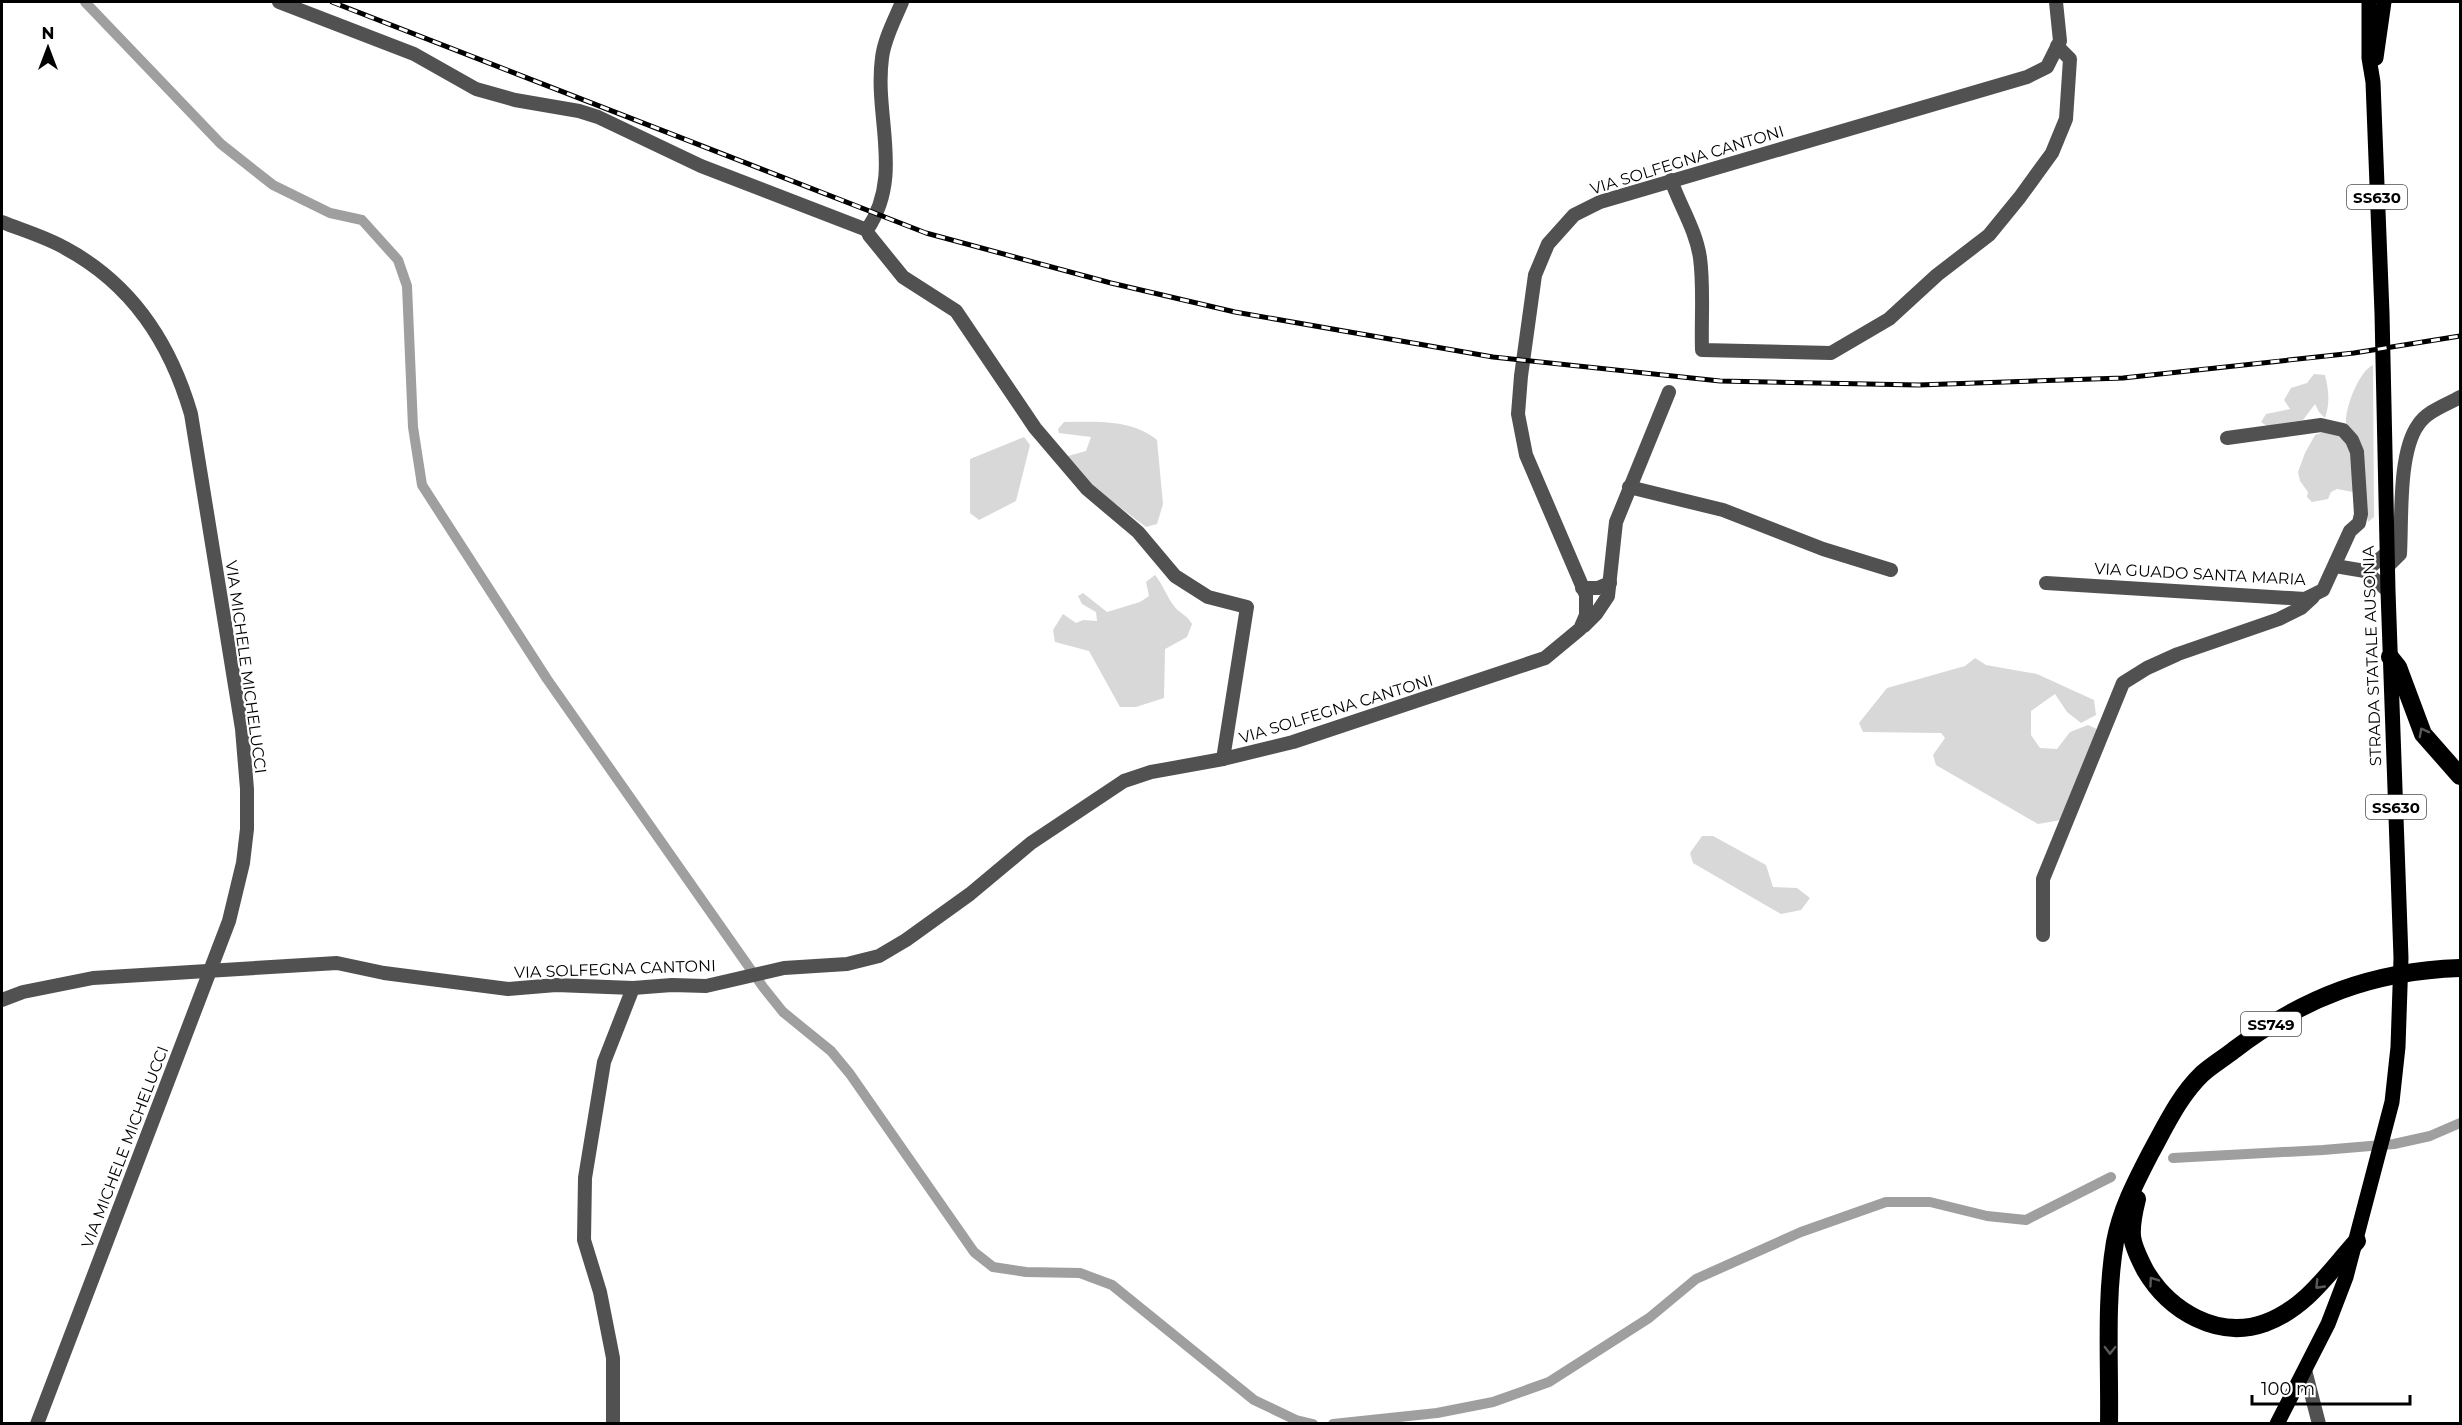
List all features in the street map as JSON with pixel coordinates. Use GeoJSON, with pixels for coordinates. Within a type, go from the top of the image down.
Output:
{"type":"FeatureCollection","features":[{"type":"Feature","properties":{"kind":"highway"},"geometry":{"type":"LineString","coordinates":[[2390,657],[2398,667],[2423,734],[2460,776]]}},
{"type":"Feature","properties":{"kind":"highway","name":"SS749"},"geometry":{"type":"LineString","coordinates":[[2141,1171],[2173,1111],[2201,1075],[2287,1013],[2326,994],[2363,981],[2405,972],[2460,968]]}},
{"type":"Feature","properties":{"kind":"highway"},"geometry":{"type":"LineString","coordinates":[[2141,1171],[2141,1183],[2133,1213],[2132,1236],[2139,1258],[2152,1282],[2170,1302],[2193,1318],[2223,1327],[2251,1326],[2283,1315],[2300,1304],[2323,1281],[2357,1241]]}},
{"type":"Feature","properties":{"kind":"highway"},"geometry":{"type":"LineString","coordinates":[[2109,1424],[2111,1276],[2121,1217],[2141,1171]]}},
{"type":"Feature","properties":{"kind":"main road","name":"STRADA STATALE AUSONIA"},"geometry":{"type":"LineString","coordinates":[[2277,1424],[2339,1299],[2357,1241],[2392,1102],[2401,988],[2382,386],[2382,313],[2373,82],[2369,58],[2369,2]]}},
{"type":"Feature","properties":{"kind":"main road","name":"STRADA STATALE AUSONIA"},"geometry":{"type":"LineString","coordinates":[[2373,82],[2384,2]]}},
{"type":"Feature","properties":{"kind":"street"},"geometry":{"type":"LineString","coordinates":[[279,2],[414,54],[476,89],[515,100],[579,111],[598,117],[701,166],[870,225],[903,277],[956,311],[1035,428],[1087,489],[1138,532],[1175,576],[1208,597],[1247,607],[1223,759]]}},
{"type":"Feature","properties":{"kind":"street"},"geometry":{"type":"LineString","coordinates":[[870,225],[883,194],[886,175],[882,57],[902,2]]}},
{"type":"Feature","properties":{"kind":"street"},"geometry":{"type":"LineString","coordinates":[[1671,180],[1681,209],[1691,224],[1700,257],[1702,350],[1831,353],[1889,319],[1937,276],[1989,235],[2052,153],[2066,119],[2070,59],[2058,46],[2060,41],[2056,2]]}},
{"type":"Feature","properties":{"kind":"street","name":"VIA SOLFEGNA CANTONI"},"geometry":{"type":"LineString","coordinates":[[2,1000],[23,992],[93,978],[337,963],[384,973],[508,989],[556,985],[633,988],[672,985],[706,986],[784,968],[847,964],[879,956],[906,940],[970,894],[1031,843],[1124,781],[1151,772],[1223,759],[1293,742],[1545,658],[1580,629],[1586,615],[1586,596],[1526,455],[1518,414],[1535,275],[1548,244],[1574,215],[1600,202],[2027,77],[2047,67],[2058,46]]}},
{"type":"Feature","properties":{"kind":"street","name":"VIA MICHELE MICHELUCCI"},"geometry":{"type":"LineString","coordinates":[[2,222],[64,248],[106,274],[140,308],[165,348],[183,386],[191,414],[242,729],[247,789],[247,829],[243,862],[230,921],[37,1424]]}},
{"type":"Feature","properties":{"kind":"street"},"geometry":{"type":"LineString","coordinates":[[1580,629],[1596,614],[1608,596],[1616,522],[1669,392]]}},
{"type":"Feature","properties":{"kind":"street"},"geometry":{"type":"LineString","coordinates":[[2365,571],[2400,554],[2405,463],[2410,441],[2418,425],[2427,415],[2460,397]]}},
{"type":"Feature","properties":{"kind":"street","name":"VIA GUADO SANTA MARIA"},"geometry":{"type":"LineString","coordinates":[[2046,582],[2305,599],[2323,590],[2350,531],[2359,523],[2361,514],[2357,452],[2352,440],[2343,430],[2321,425],[2227,438]]}},
{"type":"Feature","properties":{"kind":"street"},"geometry":{"type":"LineString","coordinates":[[1629,487],[1723,510],[1823,549],[1891,570]]}},
{"type":"Feature","properties":{"kind":"street"},"geometry":{"type":"LineString","coordinates":[[2335,566],[2365,571],[2388,591]]}},
{"type":"Feature","properties":{"kind":"street"},"geometry":{"type":"LineString","coordinates":[[1582,588],[1598,588],[1610,583]]}},
{"type":"Feature","properties":{"kind":"street"},"geometry":{"type":"LineString","coordinates":[[2043,935],[2043,879],[2123,683],[2138,673],[2178,654],[2279,619],[2301,608],[2313,597]]}},
{"type":"Feature","properties":{"kind":"street"},"geometry":{"type":"LineString","coordinates":[[614,1424],[613,1358],[600,1292],[584,1240],[585,1178],[604,1062],[633,988]]}},
{"type":"Feature","properties":{"kind":"street"},"geometry":{"type":"LineString","coordinates":[[2305,1370],[2319,1424]]}},
{"type":"Feature","properties":{"kind":"shaded area"},"geometry":{"type":"Polygon","coordinates":[[[2373,365],[2374,517],[2368,522],[2361,457],[2348,431],[2346,416],[2358,382],[2373,365]]]}},
{"type":"Feature","properties":{"kind":"shaded area"},"geometry":{"type":"Polygon","coordinates":[[[2314,374],[2325,375],[2328,407],[2325,418],[2315,404],[2303,420],[2267,426],[2261,422],[2266,414],[2290,409],[2284,400],[2291,388],[2307,383],[2314,374]]]}},
{"type":"Feature","properties":{"kind":"shaded area"},"geometry":{"type":"Polygon","coordinates":[[[1064,422],[1101,422],[1125,425],[1147,433],[1157,440],[1163,504],[1157,524],[1146,527],[1079,476],[1068,456],[1086,451],[1091,437],[1059,433],[1058,429],[1064,422]]]}},
{"type":"Feature","properties":{"kind":"shaded area"},"geometry":{"type":"Polygon","coordinates":[[[2323,432],[2339,432],[2354,454],[2353,492],[2337,489],[2331,492],[2328,499],[2312,502],[2307,497],[2308,492],[2300,481],[2298,472],[2315,435],[2323,432]]]}},
{"type":"Feature","properties":{"kind":"shaded area"},"geometry":{"type":"Polygon","coordinates":[[[1024,437],[1030,445],[1016,501],[979,520],[970,513],[970,459],[1024,437]]]}},
{"type":"Feature","properties":{"kind":"shaded area"},"geometry":{"type":"Polygon","coordinates":[[[1155,575],[1174,606],[1192,624],[1187,637],[1165,649],[1164,698],[1136,707],[1120,707],[1089,651],[1055,642],[1053,630],[1063,614],[1076,623],[1083,620],[1097,621],[1096,612],[1082,604],[1078,596],[1083,593],[1107,612],[1140,602],[1149,596],[1146,582],[1155,575]]]}},
{"type":"Feature","properties":{"kind":"shaded area"},"geometry":{"type":"Polygon","coordinates":[[[1975,658],[1986,665],[2037,674],[2094,700],[2096,715],[2081,723],[2067,712],[2055,694],[2031,711],[2031,735],[2040,748],[2057,749],[2070,732],[2088,725],[2099,730],[2061,820],[2038,824],[1936,765],[1933,755],[1945,738],[1941,733],[1863,732],[1859,723],[1887,688],[1965,666],[1975,658]]]}},
{"type":"Feature","properties":{"kind":"shaded area"},"geometry":{"type":"Polygon","coordinates":[[[1702,836],[1713,836],[1766,865],[1773,887],[1797,888],[1810,898],[1801,910],[1781,914],[1693,863],[1690,853],[1702,836]]]}},
{"type":"Feature","properties":{"kind":"waterway"},"geometry":{"type":"LineString","coordinates":[[85,2],[221,144],[273,185],[330,213],[362,220],[398,260],[407,286],[413,427],[422,485],[547,679],[763,987],[783,1012],[831,1051],[850,1074],[974,1252],[993,1267],[1026,1272],[1080,1273],[1112,1285],[1254,1400],[1296,1420],[1313,1424]]}},
{"type":"Feature","properties":{"kind":"waterway"},"geometry":{"type":"LineString","coordinates":[[2173,1158],[2394,1144],[2430,1136],[2460,1123]]}},
{"type":"Feature","properties":{"kind":"waterway"},"geometry":{"type":"LineString","coordinates":[[1333,1424],[1437,1413],[1493,1402],[1549,1382],[1649,1318],[1696,1279],[1801,1232],[1886,1202],[1930,1202],[1987,1216],[2026,1220],[2111,1177]]}},
{"type":"Feature","properties":{"kind":"railway"},"geometry":{"type":"LineString","coordinates":[[332,2],[926,233],[1111,283],[1235,312],[1493,357],[1720,381],[1918,385],[2123,378],[2354,353],[2460,336]]}}]}
